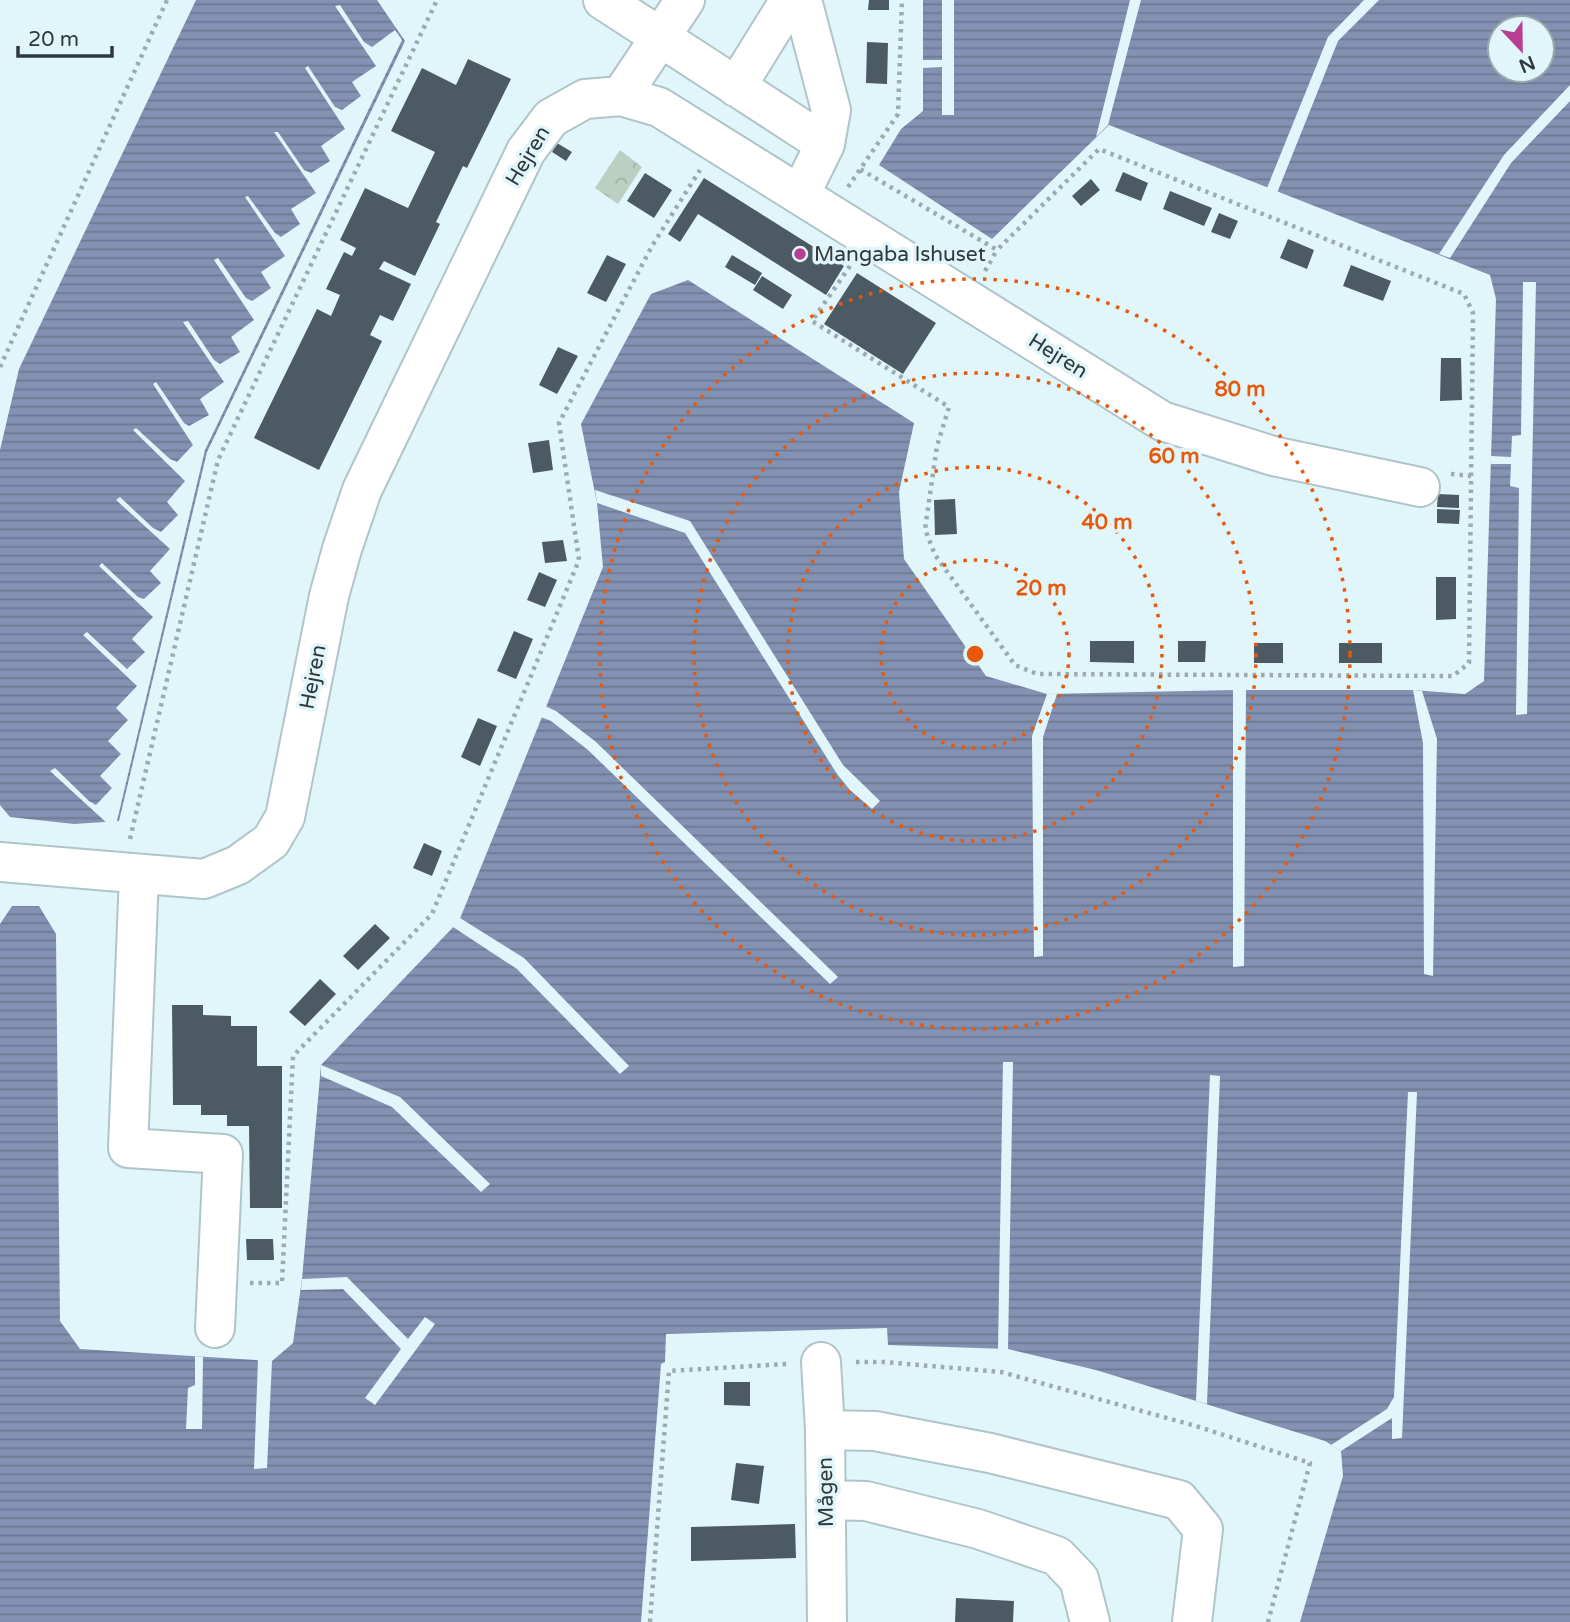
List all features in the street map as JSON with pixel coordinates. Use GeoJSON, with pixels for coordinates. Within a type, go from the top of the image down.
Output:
{"type":"FeatureCollection","features":[{"type":"Feature","properties":{"kind":"street"},"geometry":{"type":"LineString","coordinates":[[603,0],[825,144]]}},
{"type":"Feature","properties":{"kind":"street"},"geometry":{"type":"LineString","coordinates":[[621,96],[685,0]]}},
{"type":"Feature","properties":{"kind":"street"},"geometry":{"type":"LineString","coordinates":[[736,87],[790,0]]}},
{"type":"Feature","properties":{"kind":"street"},"geometry":{"type":"LineString","coordinates":[[802,0],[831,110],[815,204]]}},
{"type":"Feature","properties":{"kind":"street","name":"Hejren"},"geometry":{"type":"LineString","coordinates":[[0,862],[204,878],[239,865],[271,841],[285,817],[329,596],[362,490],[526,151],[551,118],[585,99],[621,96],[659,107],[1162,421],[1273,456],[1420,487]]}},
{"type":"Feature","properties":{"kind":"street"},"geometry":{"type":"LineString","coordinates":[[131,874],[128,1148],[223,1154],[215,1328]]}},
{"type":"Feature","properties":{"kind":"street","name":"Mågen"},"geometry":{"type":"LineString","coordinates":[[821,1362],[825,1430],[827,1622]]}},
{"type":"Feature","properties":{"kind":"street"},"geometry":{"type":"LineString","coordinates":[[825,1430],[875,1431],[990,1453],[1179,1500],[1203,1529],[1192,1622]]}},
{"type":"Feature","properties":{"kind":"street"},"geometry":{"type":"LineString","coordinates":[[826,1500],[866,1500],[978,1528],[1057,1556],[1079,1579],[1090,1622]]}},
{"type":"Feature","properties":{"kind":"path"},"geometry":{"type":"LineString","coordinates":[[0,367],[167,0]]}},
{"type":"Feature","properties":{"kind":"path"},"geometry":{"type":"LineString","coordinates":[[131,874],[218,460],[437,0]]}},
{"type":"Feature","properties":{"kind":"path"},"geometry":{"type":"LineString","coordinates":[[815,204],[898,114],[902,0]]}},
{"type":"Feature","properties":{"kind":"path"},"geometry":{"type":"LineString","coordinates":[[217,1284],[282,1283],[293,1056],[432,914],[579,560],[559,423],[652,246],[717,143]]}},
{"type":"Feature","properties":{"kind":"green space"},"geometry":{"type":"Polygon","coordinates":[[[620,150],[642,167],[618,204],[595,188],[620,150]]]}},
{"type":"Feature","properties":{"kind":"water"},"geometry":{"type":"Polygon","coordinates":[[[196,0],[377,0],[405,41],[207,452],[119,821],[74,824],[10,817],[0,805],[0,450],[19,369],[196,0]]]}},
{"type":"Feature","properties":{"kind":"water"},"geometry":{"type":"Polygon","coordinates":[[[923,0],[1570,0],[1570,1622],[1300,1622],[1343,1476],[1341,1451],[1325,1441],[1096,1370],[1008,1349],[888,1345],[887,1328],[666,1334],[665,1362],[661,1364],[641,1622],[0,1622],[0,924],[12,906],[39,906],[56,934],[60,1321],[80,1349],[272,1361],[293,1343],[302,1279],[321,1065],[459,921],[603,567],[597,503],[581,424],[651,294],[688,280],[914,423],[899,492],[904,559],[986,676],[1047,694],[1413,690],[1465,694],[1484,681],[1496,299],[1490,275],[1109,125],[992,239],[879,165],[901,129],[923,111],[923,0]]]}},
{"type":"Feature","properties":{"kind":"pier"},"geometry":{"type":"Polygon","coordinates":[[[942,0],[954,0],[954,115],[942,115],[942,67],[923,68],[923,60],[942,60],[942,0]]]}},
{"type":"Feature","properties":{"kind":"pier"},"geometry":{"type":"Polygon","coordinates":[[[1130,0],[1141,0],[1108,125],[1096,137],[1130,0]]]}},
{"type":"Feature","properties":{"kind":"pier"},"geometry":{"type":"Polygon","coordinates":[[[1364,0],[1379,0],[1338,41],[1277,193],[1267,188],[1328,37],[1364,0]]]}},
{"type":"Feature","properties":{"kind":"pier"},"geometry":{"type":"Polygon","coordinates":[[[340,5],[364,42],[372,47],[395,30],[402,40],[205,450],[116,825],[109,825],[50,771],[55,768],[96,805],[112,788],[100,776],[121,754],[108,741],[128,720],[116,708],[137,686],[83,635],[87,632],[127,669],[145,652],[132,639],[153,617],[99,566],[102,563],[138,597],[144,599],[161,583],[150,571],[170,549],[116,500],[120,497],[153,528],[161,532],[178,515],[167,502],[185,481],[133,430],[136,428],[170,459],[177,462],[193,445],[153,384],[156,382],[184,423],[189,426],[209,415],[200,399],[224,382],[183,322],[188,321],[214,360],[220,364],[240,352],[231,337],[254,320],[214,260],[218,258],[246,298],[252,301],[271,288],[261,272],[285,256],[245,197],[248,196],[275,233],[281,237],[300,224],[291,209],[316,193],[274,132],[278,132],[304,170],[311,173],[330,161],[321,146],[345,129],[305,68],[308,66],[335,107],[342,110],[361,96],[352,82],[376,66],[335,6],[340,5]]]}},
{"type":"Feature","properties":{"kind":"pier"},"geometry":{"type":"Polygon","coordinates":[[[1570,85],[1570,101],[1511,163],[1450,258],[1439,254],[1504,155],[1570,85]]]}},
{"type":"Feature","properties":{"kind":"pier"},"geometry":{"type":"Polygon","coordinates":[[[1523,282],[1536,282],[1527,714],[1516,715],[1519,488],[1510,486],[1511,464],[1491,464],[1491,456],[1511,457],[1512,436],[1521,435],[1523,282]]]}},
{"type":"Feature","properties":{"kind":"pier"},"geometry":{"type":"Polygon","coordinates":[[[595,490],[690,521],[843,765],[880,801],[872,809],[850,790],[837,774],[685,533],[597,503],[595,490]]]}},
{"type":"Feature","properties":{"kind":"pier"},"geometry":{"type":"Polygon","coordinates":[[[1233,690],[1246,690],[1244,966],[1233,967],[1233,690]]]}},
{"type":"Feature","properties":{"kind":"pier"},"geometry":{"type":"Polygon","coordinates":[[[1413,690],[1422,691],[1437,739],[1433,976],[1424,974],[1423,743],[1413,690]]]}},
{"type":"Feature","properties":{"kind":"pier"},"geometry":{"type":"Polygon","coordinates":[[[1047,694],[1057,694],[1043,737],[1043,956],[1034,957],[1032,736],[1047,694]]]}},
{"type":"Feature","properties":{"kind":"pier"},"geometry":{"type":"Polygon","coordinates":[[[545,706],[556,711],[596,742],[838,977],[830,984],[588,750],[551,721],[541,717],[545,706]]]}},
{"type":"Feature","properties":{"kind":"pier"},"geometry":{"type":"Polygon","coordinates":[[[460,918],[524,958],[629,1066],[620,1074],[517,969],[453,927],[460,918]]]}},
{"type":"Feature","properties":{"kind":"pier"},"geometry":{"type":"Polygon","coordinates":[[[1003,1062],[1013,1062],[1008,1349],[998,1349],[1003,1062]]]}},
{"type":"Feature","properties":{"kind":"pier"},"geometry":{"type":"Polygon","coordinates":[[[321,1065],[400,1097],[490,1184],[481,1192],[392,1107],[321,1076],[321,1065]]]}},
{"type":"Feature","properties":{"kind":"pier"},"geometry":{"type":"Polygon","coordinates":[[[1210,1075],[1220,1076],[1207,1404],[1196,1401],[1210,1075]]]}},
{"type":"Feature","properties":{"kind":"pier"},"geometry":{"type":"Polygon","coordinates":[[[1408,1092],[1417,1092],[1402,1438],[1392,1439],[1392,1418],[1341,1451],[1331,1445],[1387,1409],[1394,1397],[1408,1092]]]}},
{"type":"Feature","properties":{"kind":"pier"},"geometry":{"type":"Polygon","coordinates":[[[347,1277],[408,1339],[425,1317],[435,1324],[375,1405],[365,1398],[401,1349],[343,1289],[301,1290],[302,1279],[347,1277]]]}},
{"type":"Feature","properties":{"kind":"pier"},"geometry":{"type":"Polygon","coordinates":[[[195,1356],[203,1357],[202,1429],[186,1429],[188,1388],[195,1385],[195,1356]]]}},
{"type":"Feature","properties":{"kind":"pier"},"geometry":{"type":"Polygon","coordinates":[[[258,1359],[272,1361],[267,1468],[254,1469],[258,1359]]]}},
{"type":"Feature","properties":{"kind":"building"},"geometry":{"type":"Polygon","coordinates":[[[869,0],[889,0],[889,10],[868,10],[869,0]]]}},
{"type":"Feature","properties":{"kind":"building"},"geometry":{"type":"Polygon","coordinates":[[[867,42],[888,43],[887,84],[866,83],[867,42]]]}},
{"type":"Feature","properties":{"kind":"building"},"geometry":{"type":"Polygon","coordinates":[[[468,59],[511,79],[467,168],[463,166],[436,222],[440,224],[415,276],[384,261],[379,269],[411,284],[393,321],[380,315],[370,335],[382,341],[319,470],[254,438],[317,309],[331,316],[340,295],[326,289],[344,252],[352,256],[356,248],[340,240],[365,188],[408,208],[435,152],[391,131],[422,68],[456,85],[468,59]]]}},
{"type":"Feature","properties":{"kind":"building"},"geometry":{"type":"Polygon","coordinates":[[[557,143],[572,152],[566,161],[552,152],[557,143]]]}},
{"type":"Feature","properties":{"kind":"building"},"geometry":{"type":"Polygon","coordinates":[[[1123,172],[1148,183],[1141,201],[1115,191],[1123,172]]]}},
{"type":"Feature","properties":{"kind":"building"},"geometry":{"type":"Polygon","coordinates":[[[645,173],[672,190],[654,218],[627,201],[645,173]]]}},
{"type":"Feature","properties":{"kind":"building"},"geometry":{"type":"Polygon","coordinates":[[[704,178],[844,266],[826,295],[698,214],[680,242],[668,234],[704,178]]]}},
{"type":"Feature","properties":{"kind":"building"},"geometry":{"type":"Polygon","coordinates":[[[1091,179],[1100,190],[1081,206],[1072,196],[1091,179]]]}},
{"type":"Feature","properties":{"kind":"building"},"geometry":{"type":"Polygon","coordinates":[[[1170,191],[1212,208],[1204,226],[1163,209],[1170,191]]]}},
{"type":"Feature","properties":{"kind":"building"},"geometry":{"type":"Polygon","coordinates":[[[1219,213],[1238,221],[1230,239],[1211,232],[1219,213]]]}},
{"type":"Feature","properties":{"kind":"building"},"geometry":{"type":"Polygon","coordinates":[[[1288,239],[1314,250],[1307,269],[1280,258],[1288,239]]]}},
{"type":"Feature","properties":{"kind":"building"},"geometry":{"type":"Polygon","coordinates":[[[607,255],[626,264],[606,302],[587,293],[607,255]]]}},
{"type":"Feature","properties":{"kind":"building"},"geometry":{"type":"Polygon","coordinates":[[[732,255],[762,273],[755,285],[725,267],[732,255]]]}},
{"type":"Feature","properties":{"kind":"building"},"geometry":{"type":"Polygon","coordinates":[[[1351,265],[1391,281],[1383,301],[1343,286],[1351,265]]]}},
{"type":"Feature","properties":{"kind":"building"},"geometry":{"type":"Polygon","coordinates":[[[857,273],[936,323],[903,374],[824,324],[857,273]]]}},
{"type":"Feature","properties":{"kind":"building"},"geometry":{"type":"Polygon","coordinates":[[[762,276],[792,295],[783,309],[753,290],[762,276]]]}},
{"type":"Feature","properties":{"kind":"building"},"geometry":{"type":"Polygon","coordinates":[[[558,347],[578,356],[557,394],[539,385],[558,347]]]}},
{"type":"Feature","properties":{"kind":"building"},"geometry":{"type":"Polygon","coordinates":[[[1441,358],[1461,358],[1462,400],[1440,401],[1441,358]]]}},
{"type":"Feature","properties":{"kind":"building"},"geometry":{"type":"Polygon","coordinates":[[[549,440],[553,470],[533,473],[528,443],[549,440]]]}},
{"type":"Feature","properties":{"kind":"building"},"geometry":{"type":"Polygon","coordinates":[[[1438,494],[1459,495],[1459,508],[1437,507],[1438,494]]]}},
{"type":"Feature","properties":{"kind":"building"},"geometry":{"type":"Polygon","coordinates":[[[955,499],[957,534],[935,535],[934,500],[955,499]]]}},
{"type":"Feature","properties":{"kind":"building"},"geometry":{"type":"Polygon","coordinates":[[[1437,509],[1460,510],[1459,524],[1437,523],[1437,509]]]}},
{"type":"Feature","properties":{"kind":"building"},"geometry":{"type":"Polygon","coordinates":[[[563,540],[567,561],[545,563],[542,542],[563,540]]]}},
{"type":"Feature","properties":{"kind":"building"},"geometry":{"type":"Polygon","coordinates":[[[539,572],[557,580],[545,607],[527,600],[539,572]]]}},
{"type":"Feature","properties":{"kind":"building"},"geometry":{"type":"Polygon","coordinates":[[[1436,577],[1456,577],[1456,619],[1436,620],[1436,577]]]}},
{"type":"Feature","properties":{"kind":"building"},"geometry":{"type":"Polygon","coordinates":[[[514,631],[533,639],[516,679],[497,671],[514,631]]]}},
{"type":"Feature","properties":{"kind":"building"},"geometry":{"type":"Polygon","coordinates":[[[1090,641],[1134,641],[1134,663],[1090,662],[1090,641]]]}},
{"type":"Feature","properties":{"kind":"building"},"geometry":{"type":"Polygon","coordinates":[[[1178,641],[1206,641],[1205,662],[1178,662],[1178,641]]]}},
{"type":"Feature","properties":{"kind":"building"},"geometry":{"type":"Polygon","coordinates":[[[1254,643],[1283,643],[1283,663],[1254,663],[1254,643]]]}},
{"type":"Feature","properties":{"kind":"building"},"geometry":{"type":"Polygon","coordinates":[[[1339,643],[1382,643],[1382,663],[1339,663],[1339,643]]]}},
{"type":"Feature","properties":{"kind":"building"},"geometry":{"type":"Polygon","coordinates":[[[478,718],[497,726],[480,766],[461,757],[478,718]]]}},
{"type":"Feature","properties":{"kind":"building"},"geometry":{"type":"Polygon","coordinates":[[[424,843],[442,851],[432,876],[413,868],[424,843]]]}},
{"type":"Feature","properties":{"kind":"building"},"geometry":{"type":"Polygon","coordinates":[[[375,924],[390,938],[358,970],[343,956],[375,924]]]}},
{"type":"Feature","properties":{"kind":"building"},"geometry":{"type":"Polygon","coordinates":[[[320,979],[336,994],[305,1026],[289,1012],[320,979]]]}},
{"type":"Feature","properties":{"kind":"building"},"geometry":{"type":"Polygon","coordinates":[[[172,1005],[203,1005],[203,1015],[231,1016],[231,1026],[257,1026],[257,1066],[282,1066],[282,1208],[250,1208],[249,1126],[227,1126],[227,1115],[201,1115],[201,1105],[173,1105],[172,1005]]]}},
{"type":"Feature","properties":{"kind":"building"},"geometry":{"type":"Polygon","coordinates":[[[246,1239],[273,1239],[274,1260],[247,1260],[246,1239]]]}},
{"type":"Feature","properties":{"kind":"building"},"geometry":{"type":"Polygon","coordinates":[[[724,1382],[750,1382],[750,1406],[724,1405],[724,1382]]]}},
{"type":"Feature","properties":{"kind":"building"},"geometry":{"type":"Polygon","coordinates":[[[736,1463],[764,1466],[759,1504],[731,1500],[736,1463]]]}},
{"type":"Feature","properties":{"kind":"building"},"geometry":{"type":"Polygon","coordinates":[[[795,1524],[796,1558],[691,1561],[691,1527],[795,1524]]]}},
{"type":"Feature","properties":{"kind":"building"},"geometry":{"type":"Polygon","coordinates":[[[956,1598],[1014,1601],[1013,1622],[955,1622],[956,1598]]]}},
{"type":"Feature","properties":{"kind":"place","name":"Mangaba Ishuset"},"geometry":{"type":"Point","coordinates":[800,254]}}]}
